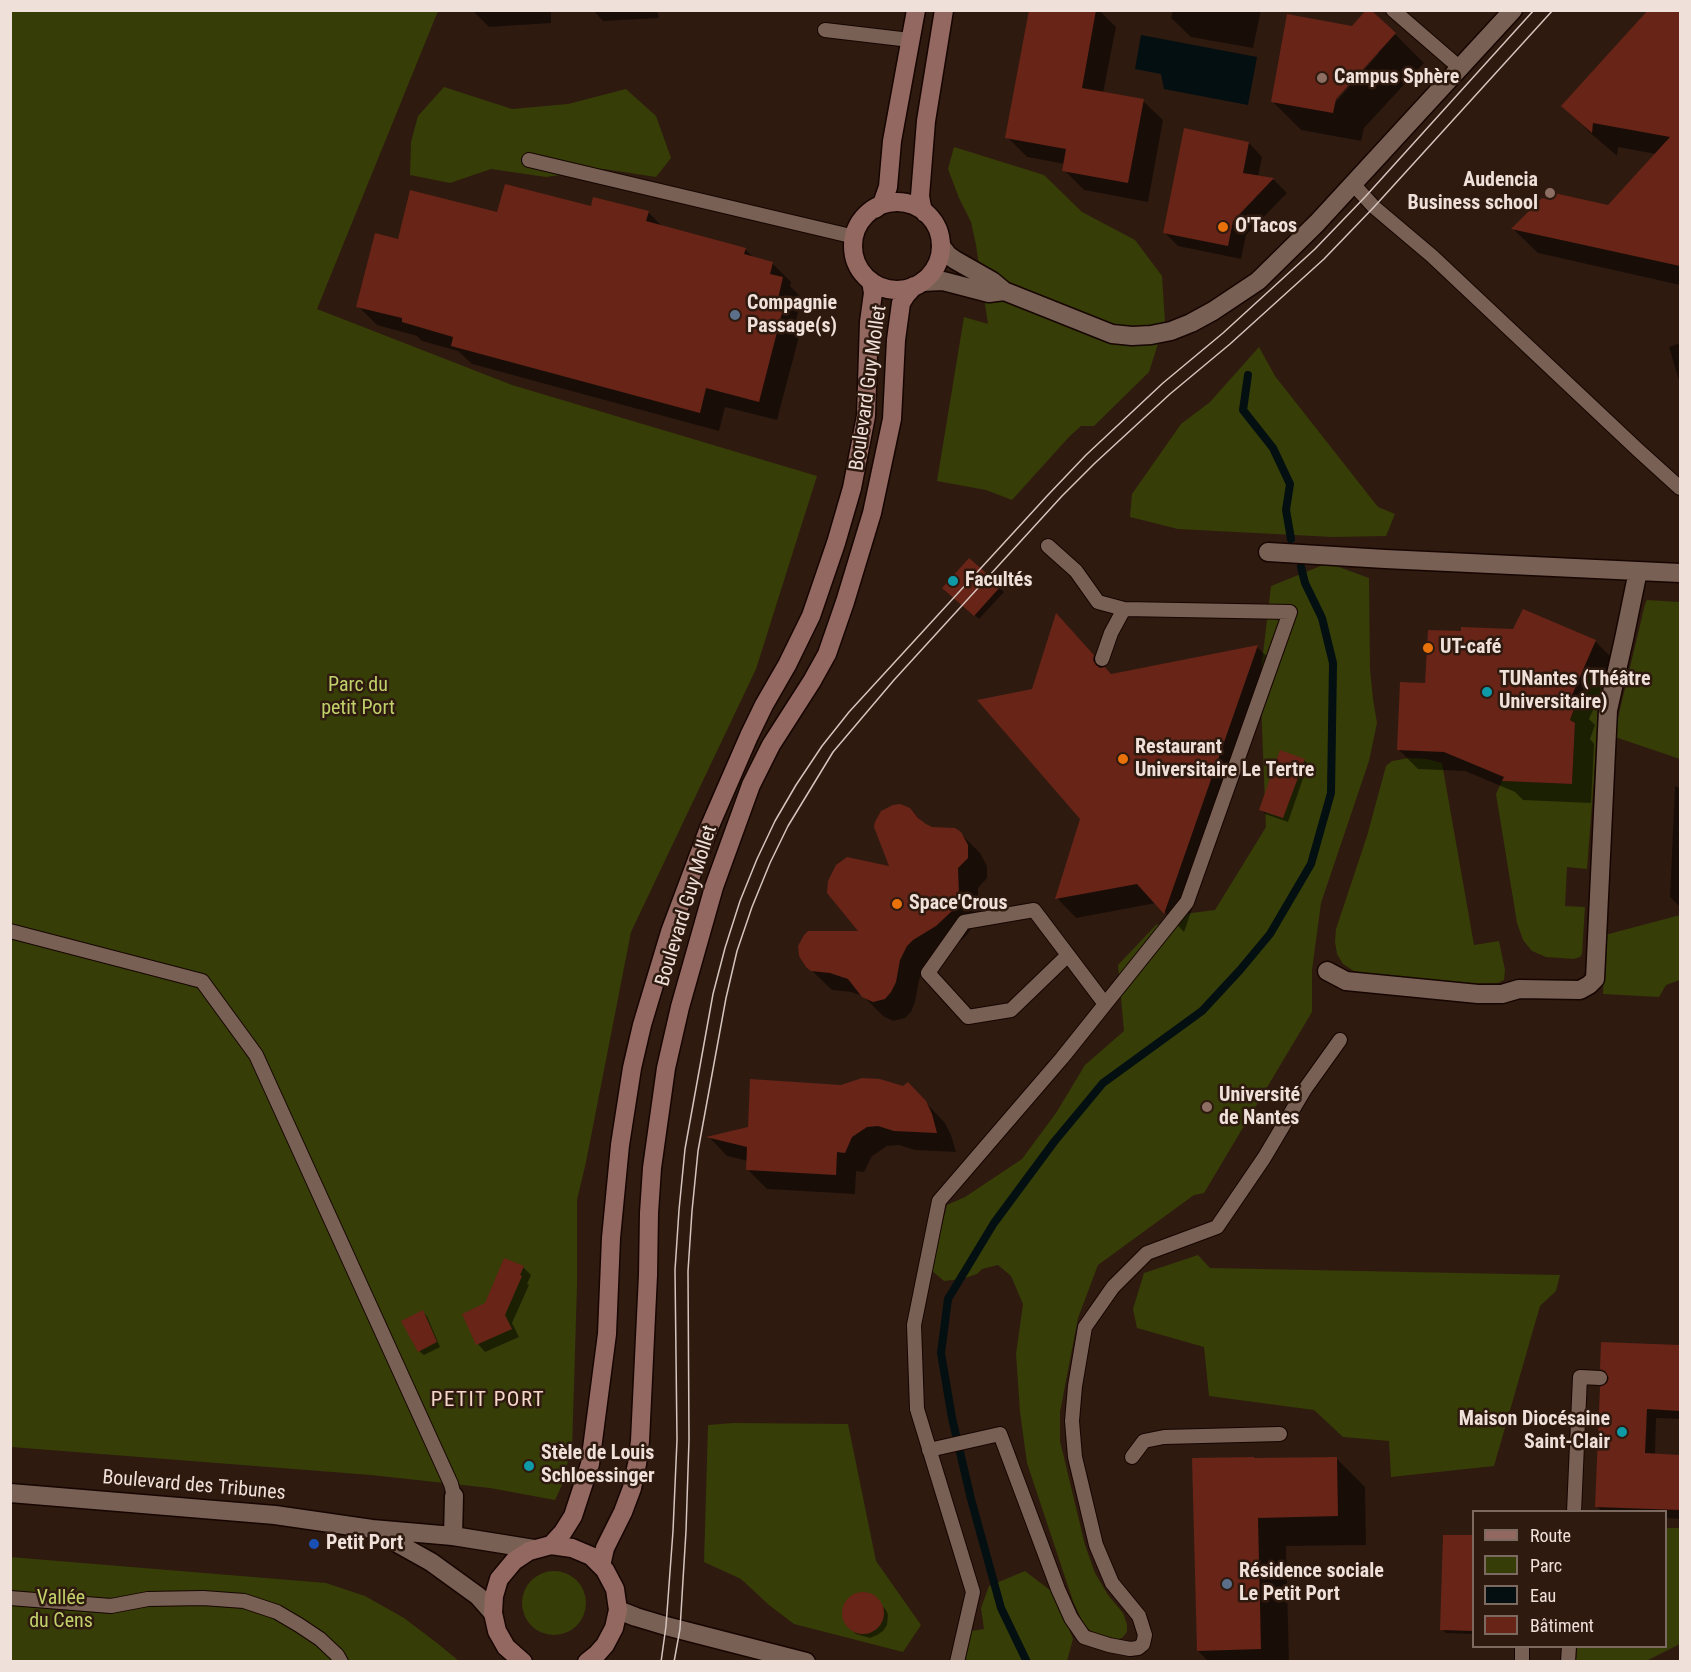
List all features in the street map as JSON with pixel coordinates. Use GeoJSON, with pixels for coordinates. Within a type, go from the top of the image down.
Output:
{"type":"FeatureCollection","features":[{"type":"Feature","properties":{"kind":"main road"},"geometry":{"type":"LineString","coordinates":[[875,209],[892,203],[904,203],[915,206],[931,218],[938,231],[941,246],[932,273],[918,284],[903,290],[881,287],[862,272],[853,249],[858,226],[866,216],[875,209],[882,204],[888,187],[892,141],[916,10]]}},
{"type":"Feature","properties":{"kind":"main road"},"geometry":{"type":"LineString","coordinates":[[925,213],[920,196],[925,131],[944,10]]}},
{"type":"Feature","properties":{"kind":"main road","name":"Boulevard Guy Mollet"},"geometry":{"type":"LineString","coordinates":[[493,1613],[494,1596],[502,1574],[523,1554],[543,1547],[563,1532],[573,1516],[590,1464],[607,1334],[611,1238],[620,1145],[632,1068],[642,1025],[670,932],[709,828],[749,736],[811,616],[836,543],[852,488],[866,416],[868,322],[873,293],[871,281]]}},
{"type":"Feature","properties":{"kind":"main road","name":"Boulevard Guy Mollet"},"geometry":{"type":"LineString","coordinates":[[601,1566],[605,1548],[632,1488],[637,1464],[640,1442],[652,1168],[666,1068],[680,1007],[714,887],[751,785],[771,746],[827,654],[849,592],[873,513],[892,419],[896,340],[901,303],[918,284]]}},
{"type":"Feature","properties":{"kind":"main road"},"geometry":{"type":"LineString","coordinates":[[543,1547],[565,1546],[591,1556],[608,1574],[615,1589],[618,1610],[612,1634],[590,1660]]}},
{"type":"Feature","properties":{"kind":"main road"},"geometry":{"type":"LineString","coordinates":[[493,1613],[495,1625],[503,1642],[523,1662]]}},
{"type":"Feature","properties":{"kind":"street"},"geometry":{"type":"LineString","coordinates":[[941,246],[955,260],[992,280],[1004,291],[1112,334],[1150,335],[1171,331],[1191,323],[1258,280],[1317,223],[1513,10]]}},
{"type":"Feature","properties":{"kind":"street"},"geometry":{"type":"LineString","coordinates":[[918,284],[943,281],[989,293],[1004,291]]}},
{"type":"Feature","properties":{"kind":"street"},"geometry":{"type":"LineString","coordinates":[[1268,552],[1680,573]]}},
{"type":"Feature","properties":{"kind":"street"},"geometry":{"type":"LineString","coordinates":[[1327,971],[1346,981],[1502,994],[1519,990],[1580,990],[1589,986],[1595,979],[1608,710],[1638,572]]}},
{"type":"Feature","properties":{"kind":"street","name":"Boulevard des Tribunes"},"geometry":{"type":"LineString","coordinates":[[10,1493],[275,1515],[372,1529],[543,1547]]}},
{"type":"Feature","properties":{"kind":"street"},"geometry":{"type":"LineString","coordinates":[[453,1536],[454,1496]]}},
{"type":"Feature","properties":{"kind":"street","name":"Boulevard des Tribunes"},"geometry":{"type":"LineString","coordinates":[[372,1529],[431,1562],[478,1596],[493,1613]]}},
{"type":"Feature","properties":{"kind":"street"},"geometry":{"type":"LineString","coordinates":[[618,1610],[666,1626],[806,1662]]}},
{"type":"Feature","properties":{"kind":"lane"},"geometry":{"type":"LineString","coordinates":[[1394,10],[1460,68]]}},
{"type":"Feature","properties":{"kind":"lane"},"geometry":{"type":"LineString","coordinates":[[825,30],[910,40]]}},
{"type":"Feature","properties":{"kind":"lane"},"geometry":{"type":"LineString","coordinates":[[529,160],[855,237]]}},
{"type":"Feature","properties":{"kind":"lane"},"geometry":{"type":"LineString","coordinates":[[1353,184],[1374,207],[1432,256],[1680,488]]}},
{"type":"Feature","properties":{"kind":"lane"},"geometry":{"type":"LineString","coordinates":[[957,1662],[973,1592],[917,1409],[914,1325],[939,1202],[1062,1058],[1187,903],[1290,612],[1124,609],[1098,602],[1076,571],[1048,546]]}},
{"type":"Feature","properties":{"kind":"lane"},"geometry":{"type":"LineString","coordinates":[[1102,659],[1111,633],[1124,609]]}},
{"type":"Feature","properties":{"kind":"lane"},"geometry":{"type":"LineString","coordinates":[[1068,955],[1011,1010],[968,1017],[928,974],[964,922],[1034,910],[1068,955],[1105,1004]]}},
{"type":"Feature","properties":{"kind":"lane"},"geometry":{"type":"LineString","coordinates":[[10,931],[202,981],[256,1055],[451,1484],[454,1496]]}},
{"type":"Feature","properties":{"kind":"lane"},"geometry":{"type":"LineString","coordinates":[[929,1449],[1000,1434],[1071,1618],[1084,1637],[1109,1645],[1130,1648],[1138,1648],[1143,1644],[1145,1635],[1139,1616],[1112,1583],[1095,1545],[1075,1457],[1072,1421],[1075,1386],[1086,1327],[1113,1287],[1147,1253],[1217,1227],[1264,1158],[1305,1089],[1340,1040]]}},
{"type":"Feature","properties":{"kind":"lane"},"geometry":{"type":"LineString","coordinates":[[1574,1510],[1580,1377],[1600,1378]]}},
{"type":"Feature","properties":{"kind":"lane"},"geometry":{"type":"LineString","coordinates":[[1132,1457],[1144,1442],[1164,1437],[1280,1434]]}},
{"type":"Feature","properties":{"kind":"lane"},"geometry":{"type":"LineString","coordinates":[[10,1598],[111,1606],[148,1599],[202,1598],[244,1601],[277,1612],[299,1625],[320,1639],[341,1662]]}},
{"type":"Feature","properties":{"kind":"green space","name":"Parc du petit Port"},"geometry":{"type":"Polygon","coordinates":[[[10,11],[438,11],[317,309],[512,385],[817,476],[756,669],[631,932],[577,1200],[572,1450],[563,1483],[555,1500],[490,1488],[371,1475],[11,1447],[10,11]]]}},
{"type":"Feature","properties":{"kind":"green space"},"geometry":{"type":"Polygon","coordinates":[[[444,87],[512,109],[568,104],[626,89],[656,116],[671,158],[656,177],[604,169],[546,177],[491,169],[450,183],[410,175],[411,142],[418,116],[444,87]]]}},
{"type":"Feature","properties":{"kind":"green space"},"geometry":{"type":"Polygon","coordinates":[[[954,147],[1044,175],[1082,212],[1135,240],[1162,276],[1165,322],[1149,372],[1094,426],[1081,426],[1069,437],[1012,500],[986,490],[937,481],[964,317],[988,324],[971,222],[948,169],[954,147]]]}},
{"type":"Feature","properties":{"kind":"green space"},"geometry":{"type":"Polygon","coordinates":[[[1259,347],[1275,376],[1378,507],[1395,514],[1386,536],[1333,537],[1178,529],[1130,517],[1132,494],[1181,424],[1210,402],[1259,347]]]}},
{"type":"Feature","properties":{"kind":"green space"},"geometry":{"type":"Polygon","coordinates":[[[1328,563],[1369,578],[1370,669],[1377,723],[1369,761],[1321,903],[1312,970],[1312,1012],[1204,1193],[1194,1195],[1098,1265],[1078,1318],[1060,1412],[1060,1441],[1085,1545],[1095,1573],[1108,1595],[1123,1613],[1127,1624],[1127,1632],[1122,1638],[1104,1639],[1085,1627],[1073,1601],[1027,1463],[1020,1412],[1016,1354],[1023,1304],[1011,1276],[998,1265],[982,1269],[977,1274],[962,1279],[944,1281],[931,1270],[947,1205],[965,1197],[1022,1159],[1056,1113],[1085,1065],[1124,1031],[1118,965],[1156,925],[1191,913],[1215,910],[1266,827],[1260,679],[1271,586],[1328,563]]]}},
{"type":"Feature","properties":{"kind":"green space"},"geometry":{"type":"Polygon","coordinates":[[[1647,600],[1680,602],[1680,759],[1615,737],[1647,600]]]}},
{"type":"Feature","properties":{"kind":"green space"},"geometry":{"type":"Polygon","coordinates":[[[1590,674],[1606,678],[1599,714],[1587,869],[1567,867],[1565,906],[1585,907],[1582,954],[1574,959],[1546,957],[1532,951],[1523,940],[1517,923],[1496,794],[1502,781],[1572,784],[1575,723],[1570,720],[1590,674]]]}},
{"type":"Feature","properties":{"kind":"green space"},"geometry":{"type":"Polygon","coordinates":[[[1409,758],[1442,763],[1474,945],[1499,941],[1505,970],[1504,980],[1498,983],[1463,984],[1371,975],[1354,971],[1343,964],[1337,954],[1336,929],[1367,836],[1386,766],[1392,761],[1409,758]]]}},
{"type":"Feature","properties":{"kind":"green space"},"geometry":{"type":"Polygon","coordinates":[[[1680,915],[1680,980],[1666,985],[1659,997],[1603,994],[1605,935],[1680,915]]]}},
{"type":"Feature","properties":{"kind":"green space"},"geometry":{"type":"Polygon","coordinates":[[[1198,1255],[1210,1268],[1560,1275],[1556,1291],[1540,1306],[1494,1466],[1391,1477],[1389,1441],[1343,1437],[1314,1410],[1209,1396],[1204,1347],[1137,1328],[1133,1309],[1144,1273],[1198,1255]]]}},
{"type":"Feature","properties":{"kind":"green space"},"geometry":{"type":"Polygon","coordinates":[[[733,1423],[848,1424],[876,1561],[921,1625],[903,1652],[794,1624],[741,1579],[704,1562],[708,1425],[733,1423]]]}},
{"type":"Feature","properties":{"kind":"green space"},"geometry":{"type":"Polygon","coordinates":[[[1667,1528],[1680,1528],[1680,1644],[1646,1661],[1576,1661],[1577,1648],[1667,1648],[1667,1528]]]}},
{"type":"Feature","properties":{"kind":"green space","name":"Vallée du Cens"},"geometry":{"type":"Polygon","coordinates":[[[10,1557],[326,1583],[365,1596],[404,1618],[459,1661],[11,1661],[10,1557]]]}},
{"type":"Feature","properties":{"kind":"green space"},"geometry":{"type":"Polygon","coordinates":[[[554,1571],[572,1577],[580,1585],[586,1603],[580,1621],[572,1629],[554,1635],[536,1629],[528,1621],[522,1603],[528,1585],[536,1577],[554,1571]]]}},
{"type":"Feature","properties":{"kind":"green space"},"geometry":{"type":"Polygon","coordinates":[[[1025,1571],[1055,1594],[1073,1639],[1067,1661],[976,1662],[951,1656],[959,1633],[984,1629],[981,1608],[989,1586],[1025,1571]]]}},
{"type":"Feature","properties":{"kind":"water"},"geometry":{"type":"Polygon","coordinates":[[[1141,35],[1257,57],[1248,105],[1164,89],[1161,74],[1135,69],[1141,35]]]}},
{"type":"Feature","properties":{"kind":"building"},"geometry":{"type":"Polygon","coordinates":[[[1029,10],[1096,10],[1082,88],[1144,99],[1128,183],[1062,171],[1066,149],[1005,138],[1029,10]]]}},
{"type":"Feature","properties":{"kind":"building"},"geometry":{"type":"Polygon","coordinates":[[[1366,10],[1371,10],[1396,33],[1336,99],[1333,113],[1271,102],[1287,14],[1352,26],[1366,10]]]}},
{"type":"Feature","properties":{"kind":"building"},"geometry":{"type":"Polygon","coordinates":[[[1648,10],[1680,10],[1680,266],[1511,229],[1542,198],[1552,200],[1554,193],[1608,205],[1670,137],[1593,123],[1592,133],[1561,106],[1648,10]]]}},
{"type":"Feature","properties":{"kind":"building"},"geometry":{"type":"Polygon","coordinates":[[[1184,128],[1249,142],[1243,173],[1274,178],[1233,221],[1228,246],[1163,233],[1184,128]]]}},
{"type":"Feature","properties":{"kind":"building"},"geometry":{"type":"Polygon","coordinates":[[[505,184],[591,206],[593,197],[649,211],[646,221],[746,248],[744,254],[773,262],[770,274],[783,277],[777,303],[784,305],[759,402],[706,388],[700,413],[451,346],[453,337],[402,322],[402,318],[356,307],[375,233],[398,239],[410,190],[497,212],[505,184]]]}},
{"type":"Feature","properties":{"kind":"building"},"geometry":{"type":"Polygon","coordinates":[[[969,558],[1001,586],[974,616],[942,588],[969,558]]]}},
{"type":"Feature","properties":{"kind":"building","name":"TUNantes (Théâtre Universitaire)"},"geometry":{"type":"Polygon","coordinates":[[[1523,609],[1596,640],[1569,702],[1576,704],[1570,720],[1575,723],[1572,784],[1502,781],[1504,777],[1444,752],[1397,750],[1400,682],[1425,683],[1428,630],[1461,631],[1461,627],[1513,629],[1523,609]]]}},
{"type":"Feature","properties":{"kind":"building","name":"Restaurant Universitaire Le Tertre"},"geometry":{"type":"Polygon","coordinates":[[[1056,613],[1094,655],[1093,660],[1096,665],[1100,668],[1105,667],[1111,674],[1258,645],[1164,914],[1137,884],[1055,899],[1080,819],[977,700],[1032,689],[1056,613]]]}},
{"type":"Feature","properties":{"kind":"building"},"geometry":{"type":"Polygon","coordinates":[[[1280,750],[1305,759],[1283,818],[1259,810],[1280,750]]]}},
{"type":"Feature","properties":{"kind":"building","name":"Space'Crous"},"geometry":{"type":"Polygon","coordinates":[[[900,804],[910,808],[918,818],[932,827],[955,828],[961,832],[968,845],[968,858],[958,868],[959,895],[952,911],[936,926],[907,946],[900,960],[896,982],[891,992],[885,999],[873,1002],[862,997],[848,979],[830,973],[811,971],[799,956],[798,946],[808,931],[858,931],[827,893],[828,881],[836,865],[847,857],[889,866],[874,827],[881,811],[900,804]]]}},
{"type":"Feature","properties":{"kind":"building"},"geometry":{"type":"Polygon","coordinates":[[[862,1078],[880,1079],[903,1086],[908,1082],[926,1101],[937,1133],[894,1131],[878,1126],[867,1127],[852,1137],[845,1153],[837,1152],[836,1175],[746,1170],[747,1147],[706,1137],[748,1127],[750,1079],[841,1085],[862,1078]]]}},
{"type":"Feature","properties":{"kind":"building"},"geometry":{"type":"Polygon","coordinates":[[[504,1258],[524,1266],[505,1315],[512,1329],[476,1345],[462,1314],[485,1303],[504,1258]]]}},
{"type":"Feature","properties":{"kind":"building"},"geometry":{"type":"Polygon","coordinates":[[[423,1310],[437,1342],[418,1352],[401,1321],[423,1310]]]}},
{"type":"Feature","properties":{"kind":"building","name":"Maison Diocésaine Saint-Clair"},"geometry":{"type":"Polygon","coordinates":[[[1601,1342],[1680,1345],[1680,1411],[1647,1409],[1645,1453],[1680,1455],[1680,1510],[1595,1507],[1600,1387],[1607,1383],[1609,1378],[1605,1371],[1600,1369],[1601,1342]]]}},
{"type":"Feature","properties":{"kind":"building","name":"Résidence sociale Le Petit Port"},"geometry":{"type":"Polygon","coordinates":[[[1337,1457],[1338,1516],[1258,1518],[1261,1649],[1197,1651],[1192,1458],[1337,1457]]]}},
{"type":"Feature","properties":{"kind":"building"},"geometry":{"type":"Polygon","coordinates":[[[1443,1535],[1472,1535],[1472,1631],[1440,1630],[1443,1535]]]}},
{"type":"Feature","properties":{"kind":"building"},"geometry":{"type":"Polygon","coordinates":[[[863,1592],[878,1598],[884,1613],[878,1628],[863,1634],[848,1628],[842,1613],[848,1598],[863,1592]]]}},
{"type":"Feature","properties":{"kind":"waterway"},"geometry":{"type":"LineString","coordinates":[[1248,375],[1243,410],[1273,448],[1290,484],[1286,510],[1291,539]]}},
{"type":"Feature","properties":{"kind":"waterway"},"geometry":{"type":"LineString","coordinates":[[1027,1662],[1001,1608],[971,1499],[952,1418],[941,1353],[948,1299],[994,1223],[1054,1142],[1103,1083],[1202,1011],[1270,934],[1311,864],[1331,793],[1333,663],[1322,618],[1305,583],[1301,567]]}},
{"type":"Feature","properties":{"kind":"tram line"},"geometry":{"type":"LineString","coordinates":[[661,1662],[673,1531],[677,1440],[675,1270],[685,1149],[713,994],[725,948],[740,901],[775,821],[822,746],[849,712],[1047,496],[1086,455],[1163,383],[1223,333],[1315,249],[1534,10]]}},
{"type":"Feature","properties":{"kind":"tram line"},"geometry":{"type":"LineString","coordinates":[[674,1662],[680,1629],[686,1531],[689,1440],[688,1271],[698,1151],[726,998],[737,951],[752,907],[788,826],[833,752],[894,680],[1062,496],[1170,394],[1230,344],[1324,259],[1553,10]]}},
{"type":"Feature","properties":{"kind":"place","name":"Campus Sphère"},"geometry":{"type":"Point","coordinates":[1322,78]}},
{"type":"Feature","properties":{"kind":"place","name":"Audencia Business school"},"geometry":{"type":"Point","coordinates":[1550,193]}},
{"type":"Feature","properties":{"kind":"place","name":"O'Tacos"},"geometry":{"type":"Point","coordinates":[1223,227]}},
{"type":"Feature","properties":{"kind":"place","name":"Compagnie Passage(s)"},"geometry":{"type":"Point","coordinates":[735,315]}},
{"type":"Feature","properties":{"kind":"place","name":"Facultés"},"geometry":{"type":"Point","coordinates":[953,581]}},
{"type":"Feature","properties":{"kind":"place","name":"UT-café"},"geometry":{"type":"Point","coordinates":[1428,648]}},
{"type":"Feature","properties":{"kind":"place","name":"TUNantes (Théâtre Universitaire)"},"geometry":{"type":"Point","coordinates":[1487,692]}},
{"type":"Feature","properties":{"kind":"place","name":"Restaurant Universitaire Le Tertre"},"geometry":{"type":"Point","coordinates":[1123,759]}},
{"type":"Feature","properties":{"kind":"place","name":"Space'Crous"},"geometry":{"type":"Point","coordinates":[897,904]}},
{"type":"Feature","properties":{"kind":"place","name":"Université de Nantes"},"geometry":{"type":"Point","coordinates":[1207,1107]}},
{"type":"Feature","properties":{"kind":"place","name":"Maison Diocésaine Saint-Clair"},"geometry":{"type":"Point","coordinates":[1622,1432]}},
{"type":"Feature","properties":{"kind":"place","name":"Stèle de Louis Schloessinger"},"geometry":{"type":"Point","coordinates":[529,1466]}},
{"type":"Feature","properties":{"kind":"place","name":"Petit Port"},"geometry":{"type":"Point","coordinates":[314,1544]}},
{"type":"Feature","properties":{"kind":"place","name":"Résidence sociale Le Petit Port"},"geometry":{"type":"Point","coordinates":[1227,1584]}},
{"type":"Feature","properties":{"kind":"district","name":"PETIT PORT"},"geometry":{"type":"Point","coordinates":[488,1401]}}]}
